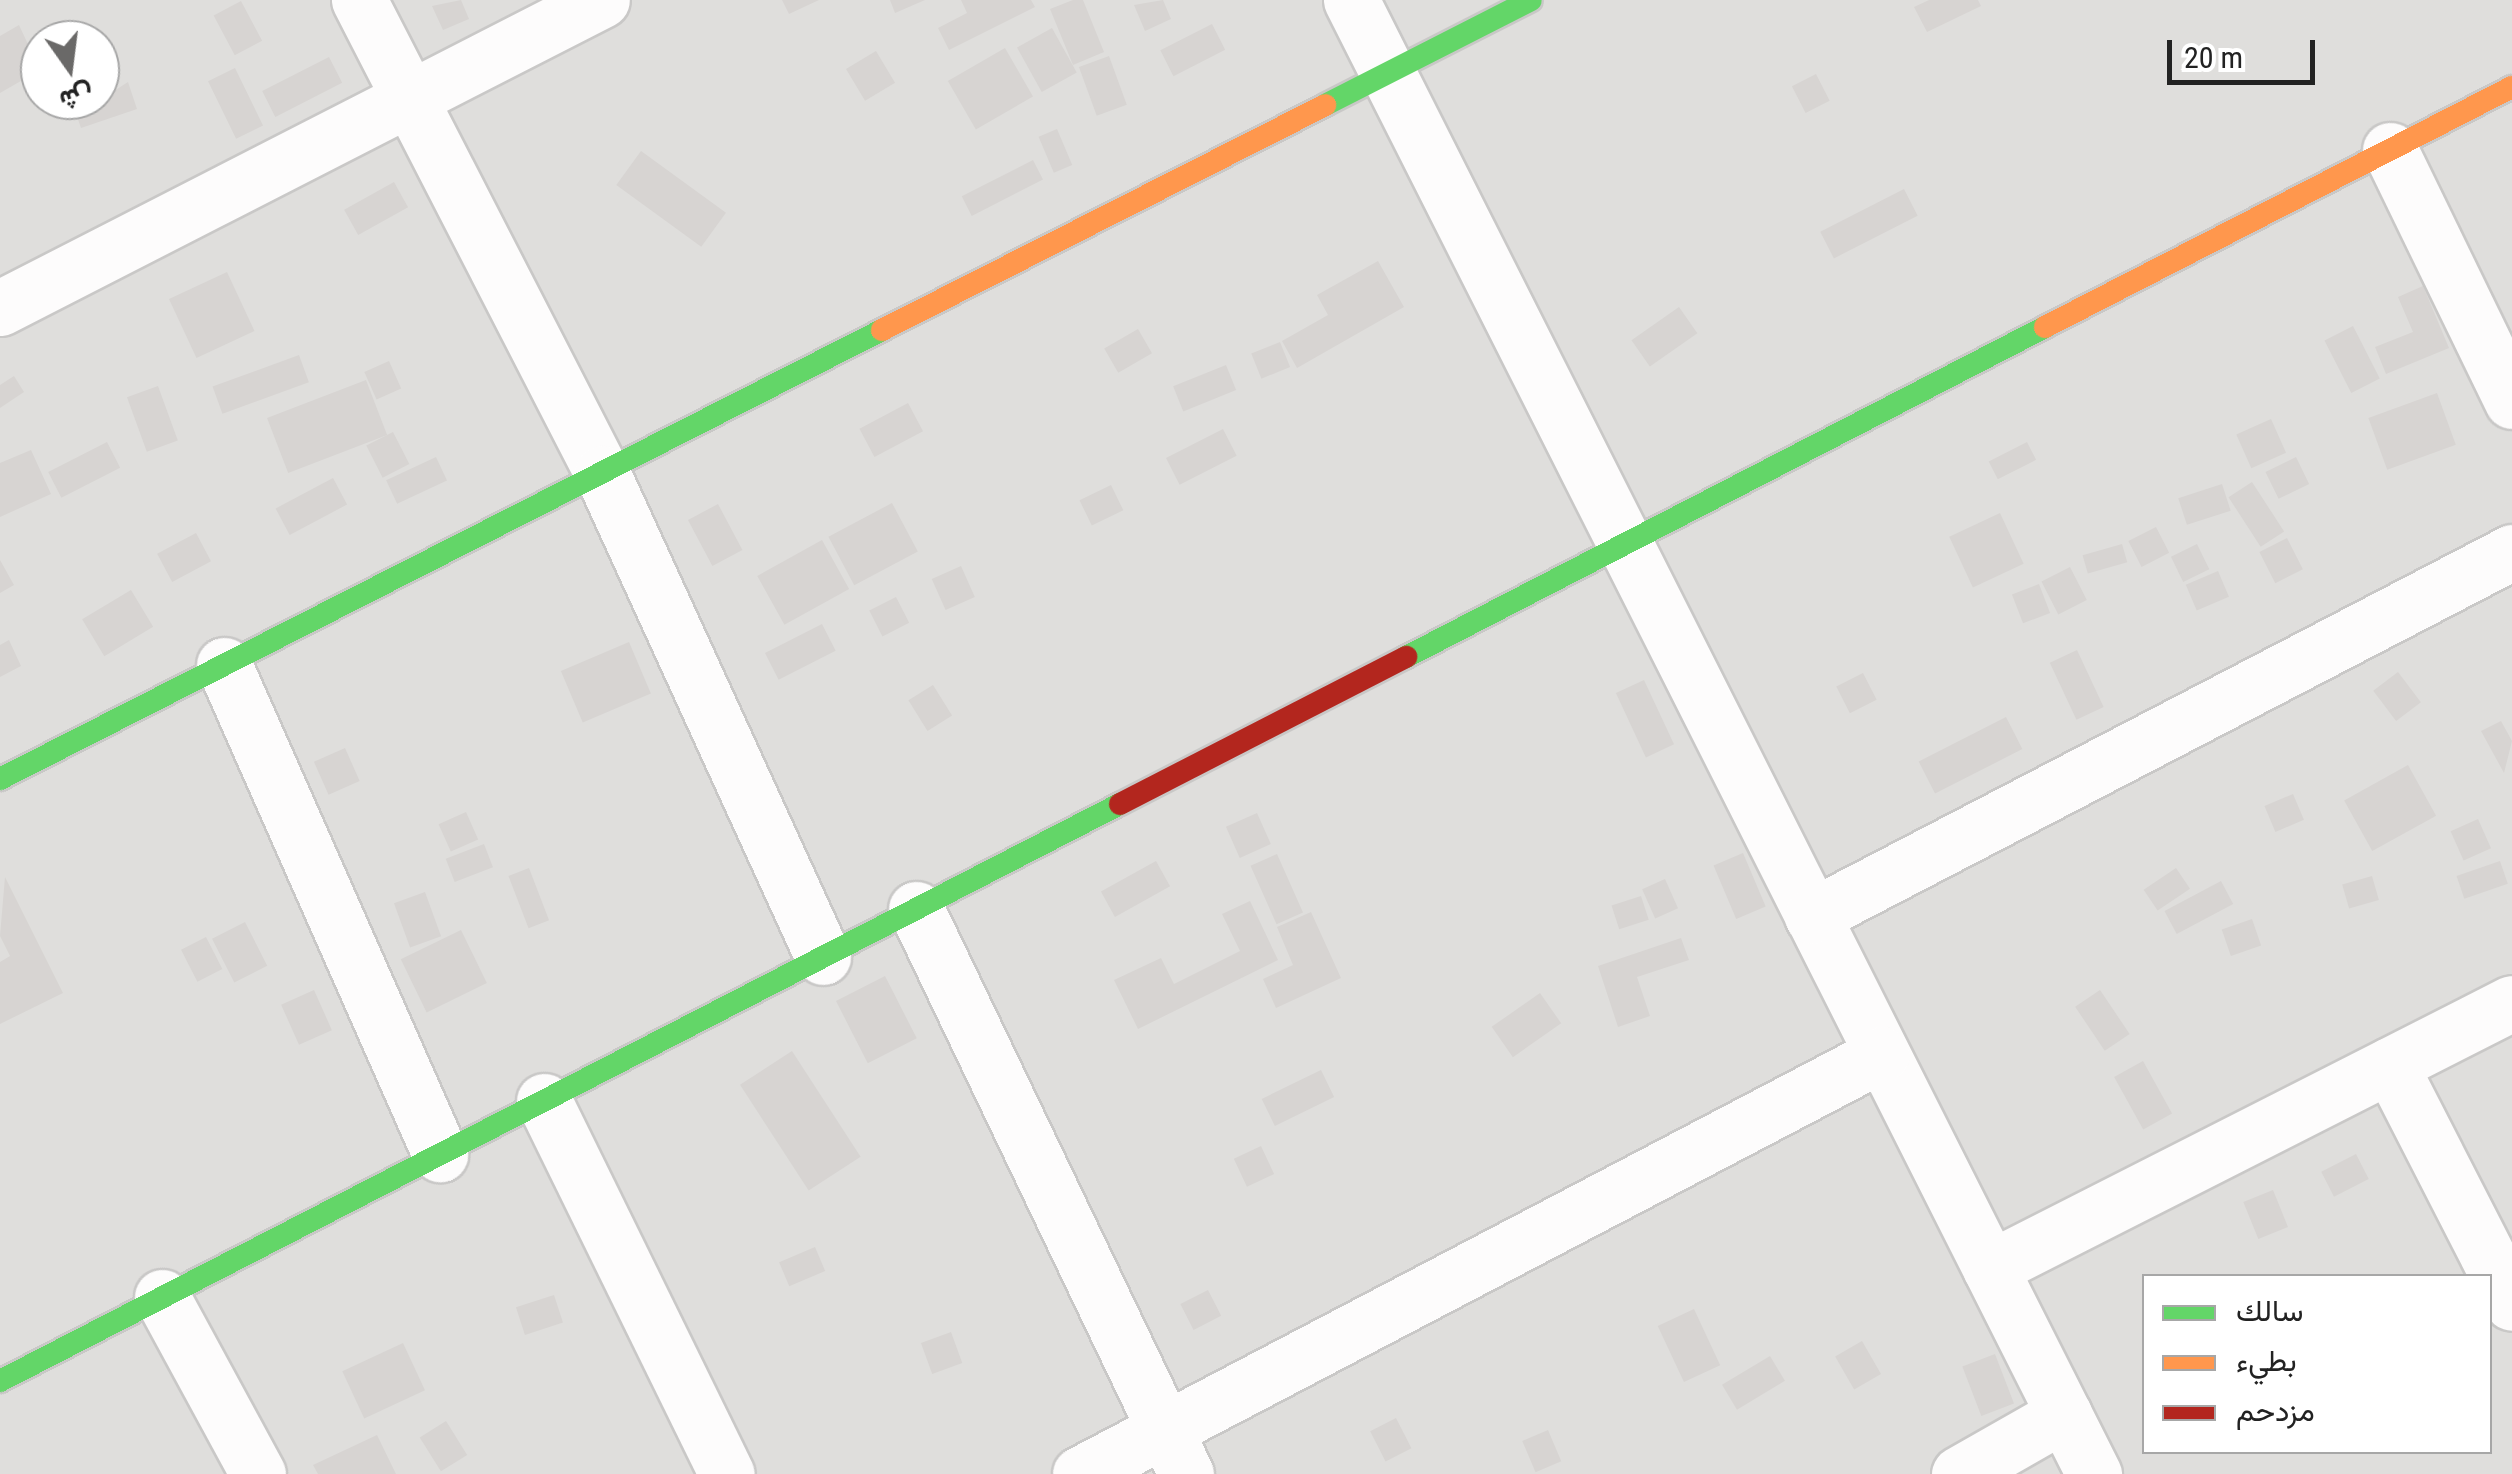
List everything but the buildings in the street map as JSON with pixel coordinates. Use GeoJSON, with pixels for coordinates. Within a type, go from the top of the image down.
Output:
{"type":"FeatureCollection","features":[{"type":"Feature","properties":{"kind":"street"},"geometry":{"type":"LineString","coordinates":[[359,0],[602,473],[822,957]]}},
{"type":"Feature","properties":{"kind":"street"},"geometry":{"type":"LineString","coordinates":[[0,308],[602,0]]}},
{"type":"Feature","properties":{"kind":"street"},"geometry":{"type":"LineString","coordinates":[[1351,0],[2094,1474]]}},
{"type":"Feature","properties":{"kind":"street"},"geometry":{"type":"LineString","coordinates":[[0,779],[1531,0]]}},
{"type":"Feature","properties":{"kind":"street"},"geometry":{"type":"LineString","coordinates":[[0,1381],[2512,87]]}},
{"type":"Feature","properties":{"kind":"street"},"geometry":{"type":"LineString","coordinates":[[2390,150],[2512,401]]}},
{"type":"Feature","properties":{"kind":"street"},"geometry":{"type":"LineString","coordinates":[[1812,916],[2512,552]]}},
{"type":"Feature","properties":{"kind":"street"},"geometry":{"type":"LineString","coordinates":[[224,665],[440,1154]]}},
{"type":"Feature","properties":{"kind":"street"},"geometry":{"type":"LineString","coordinates":[[916,908],[1174,1452]]}},
{"type":"Feature","properties":{"kind":"street"},"geometry":{"type":"LineString","coordinates":[[1990,1268],[2512,1003]]}},
{"type":"Feature","properties":{"kind":"street"},"geometry":{"type":"LineString","coordinates":[[1080,1474],[1174,1452],[1882,1054]]}},
{"type":"Feature","properties":{"kind":"street"},"geometry":{"type":"LineString","coordinates":[[2390,1065],[2512,1303]]}},
{"type":"Feature","properties":{"kind":"street"},"geometry":{"type":"LineString","coordinates":[[544,1101],[728,1474]]}},
{"type":"Feature","properties":{"kind":"street"},"geometry":{"type":"LineString","coordinates":[[162,1297],[258,1474]]}},
{"type":"Feature","properties":{"kind":"street"},"geometry":{"type":"LineString","coordinates":[[1960,1474],[2064,1414]]}},
{"type":"Feature","properties":{"kind":"shaded area"},"geometry":{"type":"Polygon","coordinates":[[[0,0],[2512,0],[2512,1474],[0,1474],[0,0]]]}},
{"type":"Feature","properties":{"kind":"traffic: fast"},"geometry":{"type":"LineString","coordinates":[[1325,105],[1531,0]]}},
{"type":"Feature","properties":{"kind":"traffic: fast"},"geometry":{"type":"LineString","coordinates":[[1406,657],[2045,327]]}},
{"type":"Feature","properties":{"kind":"traffic: fast"},"geometry":{"type":"LineString","coordinates":[[0,779],[882,330]]}},
{"type":"Feature","properties":{"kind":"traffic: fast"},"geometry":{"type":"LineString","coordinates":[[0,1381],[1120,804]]}},
{"type":"Feature","properties":{"kind":"traffic: slow"},"geometry":{"type":"LineString","coordinates":[[2045,327],[2512,87]]}},
{"type":"Feature","properties":{"kind":"traffic: slow"},"geometry":{"type":"LineString","coordinates":[[882,330],[1325,105]]}},
{"type":"Feature","properties":{"kind":"traffic: jam"},"geometry":{"type":"LineString","coordinates":[[1120,804],[1406,657]]}}]}
